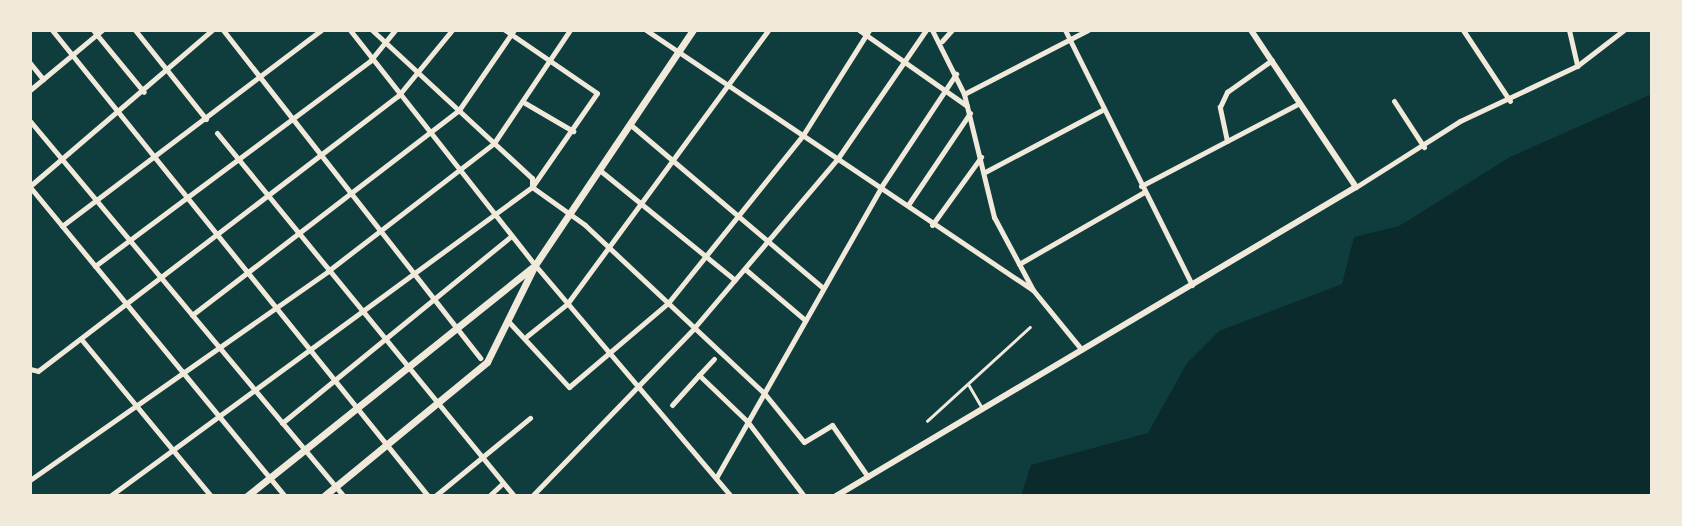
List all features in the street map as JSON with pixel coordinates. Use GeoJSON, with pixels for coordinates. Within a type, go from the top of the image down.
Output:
{"type":"FeatureCollection","features":[{"type":"Feature","properties":{"kind":"main road"},"geometry":{"type":"LineString","coordinates":[[324,496],[487,362],[535,265],[602,172],[693,30]]}},
{"type":"Feature","properties":{"kind":"main road"},"geometry":{"type":"LineString","coordinates":[[247,496],[535,265]]}},
{"type":"Feature","properties":{"kind":"street"},"geometry":{"type":"LineString","coordinates":[[52,30],[428,496]]}},
{"type":"Feature","properties":{"kind":"street"},"geometry":{"type":"LineString","coordinates":[[135,30],[206,119]]}},
{"type":"Feature","properties":{"kind":"street"},"geometry":{"type":"LineString","coordinates":[[223,30],[480,358]]}},
{"type":"Feature","properties":{"kind":"street"},"geometry":{"type":"LineString","coordinates":[[62,226],[321,30]]}},
{"type":"Feature","properties":{"kind":"street"},"geometry":{"type":"LineString","coordinates":[[350,30],[370,61],[511,236],[731,496]]}},
{"type":"Feature","properties":{"kind":"street"},"geometry":{"type":"LineString","coordinates":[[372,30],[532,178],[532,187]]}},
{"type":"Feature","properties":{"kind":"street"},"geometry":{"type":"LineString","coordinates":[[95,266],[370,61],[395,30]]}},
{"type":"Feature","properties":{"kind":"street"},"geometry":{"type":"LineString","coordinates":[[30,369],[38,371],[398,96],[421,75],[452,30]]}},
{"type":"Feature","properties":{"kind":"street"},"geometry":{"type":"LineString","coordinates":[[110,496],[364,315],[532,187],[597,93],[513,32],[505,30]]}},
{"type":"Feature","properties":{"kind":"street"},"geometry":{"type":"LineString","coordinates":[[30,480],[328,271],[494,143],[525,103],[570,30]]}},
{"type":"Feature","properties":{"kind":"street"},"geometry":{"type":"LineString","coordinates":[[646,30],[908,205],[932,225],[1033,290]]}},
{"type":"Feature","properties":{"kind":"street"},"geometry":{"type":"LineString","coordinates":[[527,336],[567,304],[732,86],[767,32],[757,30]]}},
{"type":"Feature","properties":{"kind":"street"},"geometry":{"type":"LineString","coordinates":[[859,30],[867,32],[903,63],[967,106]]}},
{"type":"Feature","properties":{"kind":"street"},"geometry":{"type":"LineString","coordinates":[[532,496],[694,328],[768,241],[838,158],[926,30]]}},
{"type":"Feature","properties":{"kind":"street"},"geometry":{"type":"LineString","coordinates":[[932,30],[942,41],[964,94],[994,217],[1033,290],[1082,350]]}},
{"type":"Feature","properties":{"kind":"street"},"geometry":{"type":"LineString","coordinates":[[942,41],[952,30]]}},
{"type":"Feature","properties":{"kind":"street"},"geometry":{"type":"LineString","coordinates":[[1065,30],[1102,110],[1192,285]]}},
{"type":"Feature","properties":{"kind":"street"},"geometry":{"type":"LineString","coordinates":[[964,94],[1088,30]]}},
{"type":"Feature","properties":{"kind":"street"},"geometry":{"type":"LineString","coordinates":[[1251,30],[1356,187]]}},
{"type":"Feature","properties":{"kind":"street"},"geometry":{"type":"LineString","coordinates":[[1463,30],[1510,101]]}},
{"type":"Feature","properties":{"kind":"street"},"geometry":{"type":"LineString","coordinates":[[1569,30],[1577,66]]}},
{"type":"Feature","properties":{"kind":"street"},"geometry":{"type":"LineString","coordinates":[[836,496],[1424,147],[1460,121],[1510,101],[1577,66],[1624,30]]}},
{"type":"Feature","properties":{"kind":"street"},"geometry":{"type":"LineString","coordinates":[[30,90],[97,31],[144,92]]}},
{"type":"Feature","properties":{"kind":"street"},"geometry":{"type":"LineString","coordinates":[[192,315],[430,135],[459,110],[513,32]]}},
{"type":"Feature","properties":{"kind":"street"},"geometry":{"type":"LineString","coordinates":[[508,321],[527,336],[569,387],[668,303],[803,135],[867,32]]}},
{"type":"Feature","properties":{"kind":"street"},"geometry":{"type":"LineString","coordinates":[[211,33],[30,186],[285,496]]}},
{"type":"Feature","properties":{"kind":"street"},"geometry":{"type":"LineString","coordinates":[[1227,141],[1220,107],[1227,92],[1272,60]]}},
{"type":"Feature","properties":{"kind":"street"},"geometry":{"type":"LineString","coordinates":[[30,63],[43,79]]}},
{"type":"Feature","properties":{"kind":"street"},"geometry":{"type":"LineString","coordinates":[[716,478],[881,187],[956,74]]}},
{"type":"Feature","properties":{"kind":"street"},"geometry":{"type":"LineString","coordinates":[[1394,101],[1424,147]]}},
{"type":"Feature","properties":{"kind":"street"},"geometry":{"type":"LineString","coordinates":[[525,103],[573,131]]}},
{"type":"Feature","properties":{"kind":"street"},"geometry":{"type":"LineString","coordinates":[[1019,264],[1143,189],[1300,103]]}},
{"type":"Feature","properties":{"kind":"street"},"geometry":{"type":"LineString","coordinates":[[985,173],[1102,110]]}},
{"type":"Feature","properties":{"kind":"street"},"geometry":{"type":"LineString","coordinates":[[908,205],[970,113]]}},
{"type":"Feature","properties":{"kind":"street"},"geometry":{"type":"LineString","coordinates":[[30,121],[344,496]]}},
{"type":"Feature","properties":{"kind":"street"},"geometry":{"type":"LineString","coordinates":[[632,126],[823,288]]}},
{"type":"Feature","properties":{"kind":"street"},"geometry":{"type":"LineString","coordinates":[[216,133],[514,496]]}},
{"type":"Feature","properties":{"kind":"street"},"geometry":{"type":"LineString","coordinates":[[932,225],[981,157]]}},
{"type":"Feature","properties":{"kind":"street"},"geometry":{"type":"LineString","coordinates":[[602,172],[735,280]]}},
{"type":"Feature","properties":{"kind":"street"},"geometry":{"type":"LineString","coordinates":[[532,187],[609,248],[668,303],[764,393],[804,442],[832,425],[869,477]]}},
{"type":"Feature","properties":{"kind":"street"},"geometry":{"type":"LineString","coordinates":[[282,423],[511,236]]}},
{"type":"Feature","properties":{"kind":"street"},"geometry":{"type":"LineString","coordinates":[[744,269],[805,320]]}},
{"type":"Feature","properties":{"kind":"street"},"geometry":{"type":"LineString","coordinates":[[81,339],[211,496]]}},
{"type":"Feature","properties":{"kind":"street"},"geometry":{"type":"LineString","coordinates":[[672,405],[713,359]]}},
{"type":"Feature","properties":{"kind":"street"},"geometry":{"type":"LineString","coordinates":[[699,375],[747,421],[804,496]]}},
{"type":"Feature","properties":{"kind":"street"},"geometry":{"type":"LineString","coordinates":[[435,496],[530,418]]}},
{"type":"Feature","properties":{"kind":"street"},"geometry":{"type":"LineString","coordinates":[[489,496],[503,483]]}},
{"type":"Feature","properties":{"kind":"lane"},"geometry":{"type":"LineString","coordinates":[[928,421],[1030,327]]}},
{"type":"Feature","properties":{"kind":"lane"},"geometry":{"type":"LineString","coordinates":[[968,383],[983,409]]}},
{"type":"Feature","properties":{"kind":"water"},"geometry":{"type":"Polygon","coordinates":[[[1652,94],[1652,496],[1021,496],[1031,465],[1148,433],[1187,363],[1219,331],[1342,284],[1354,237],[1399,226],[1510,157],[1652,94]]]}}]}
